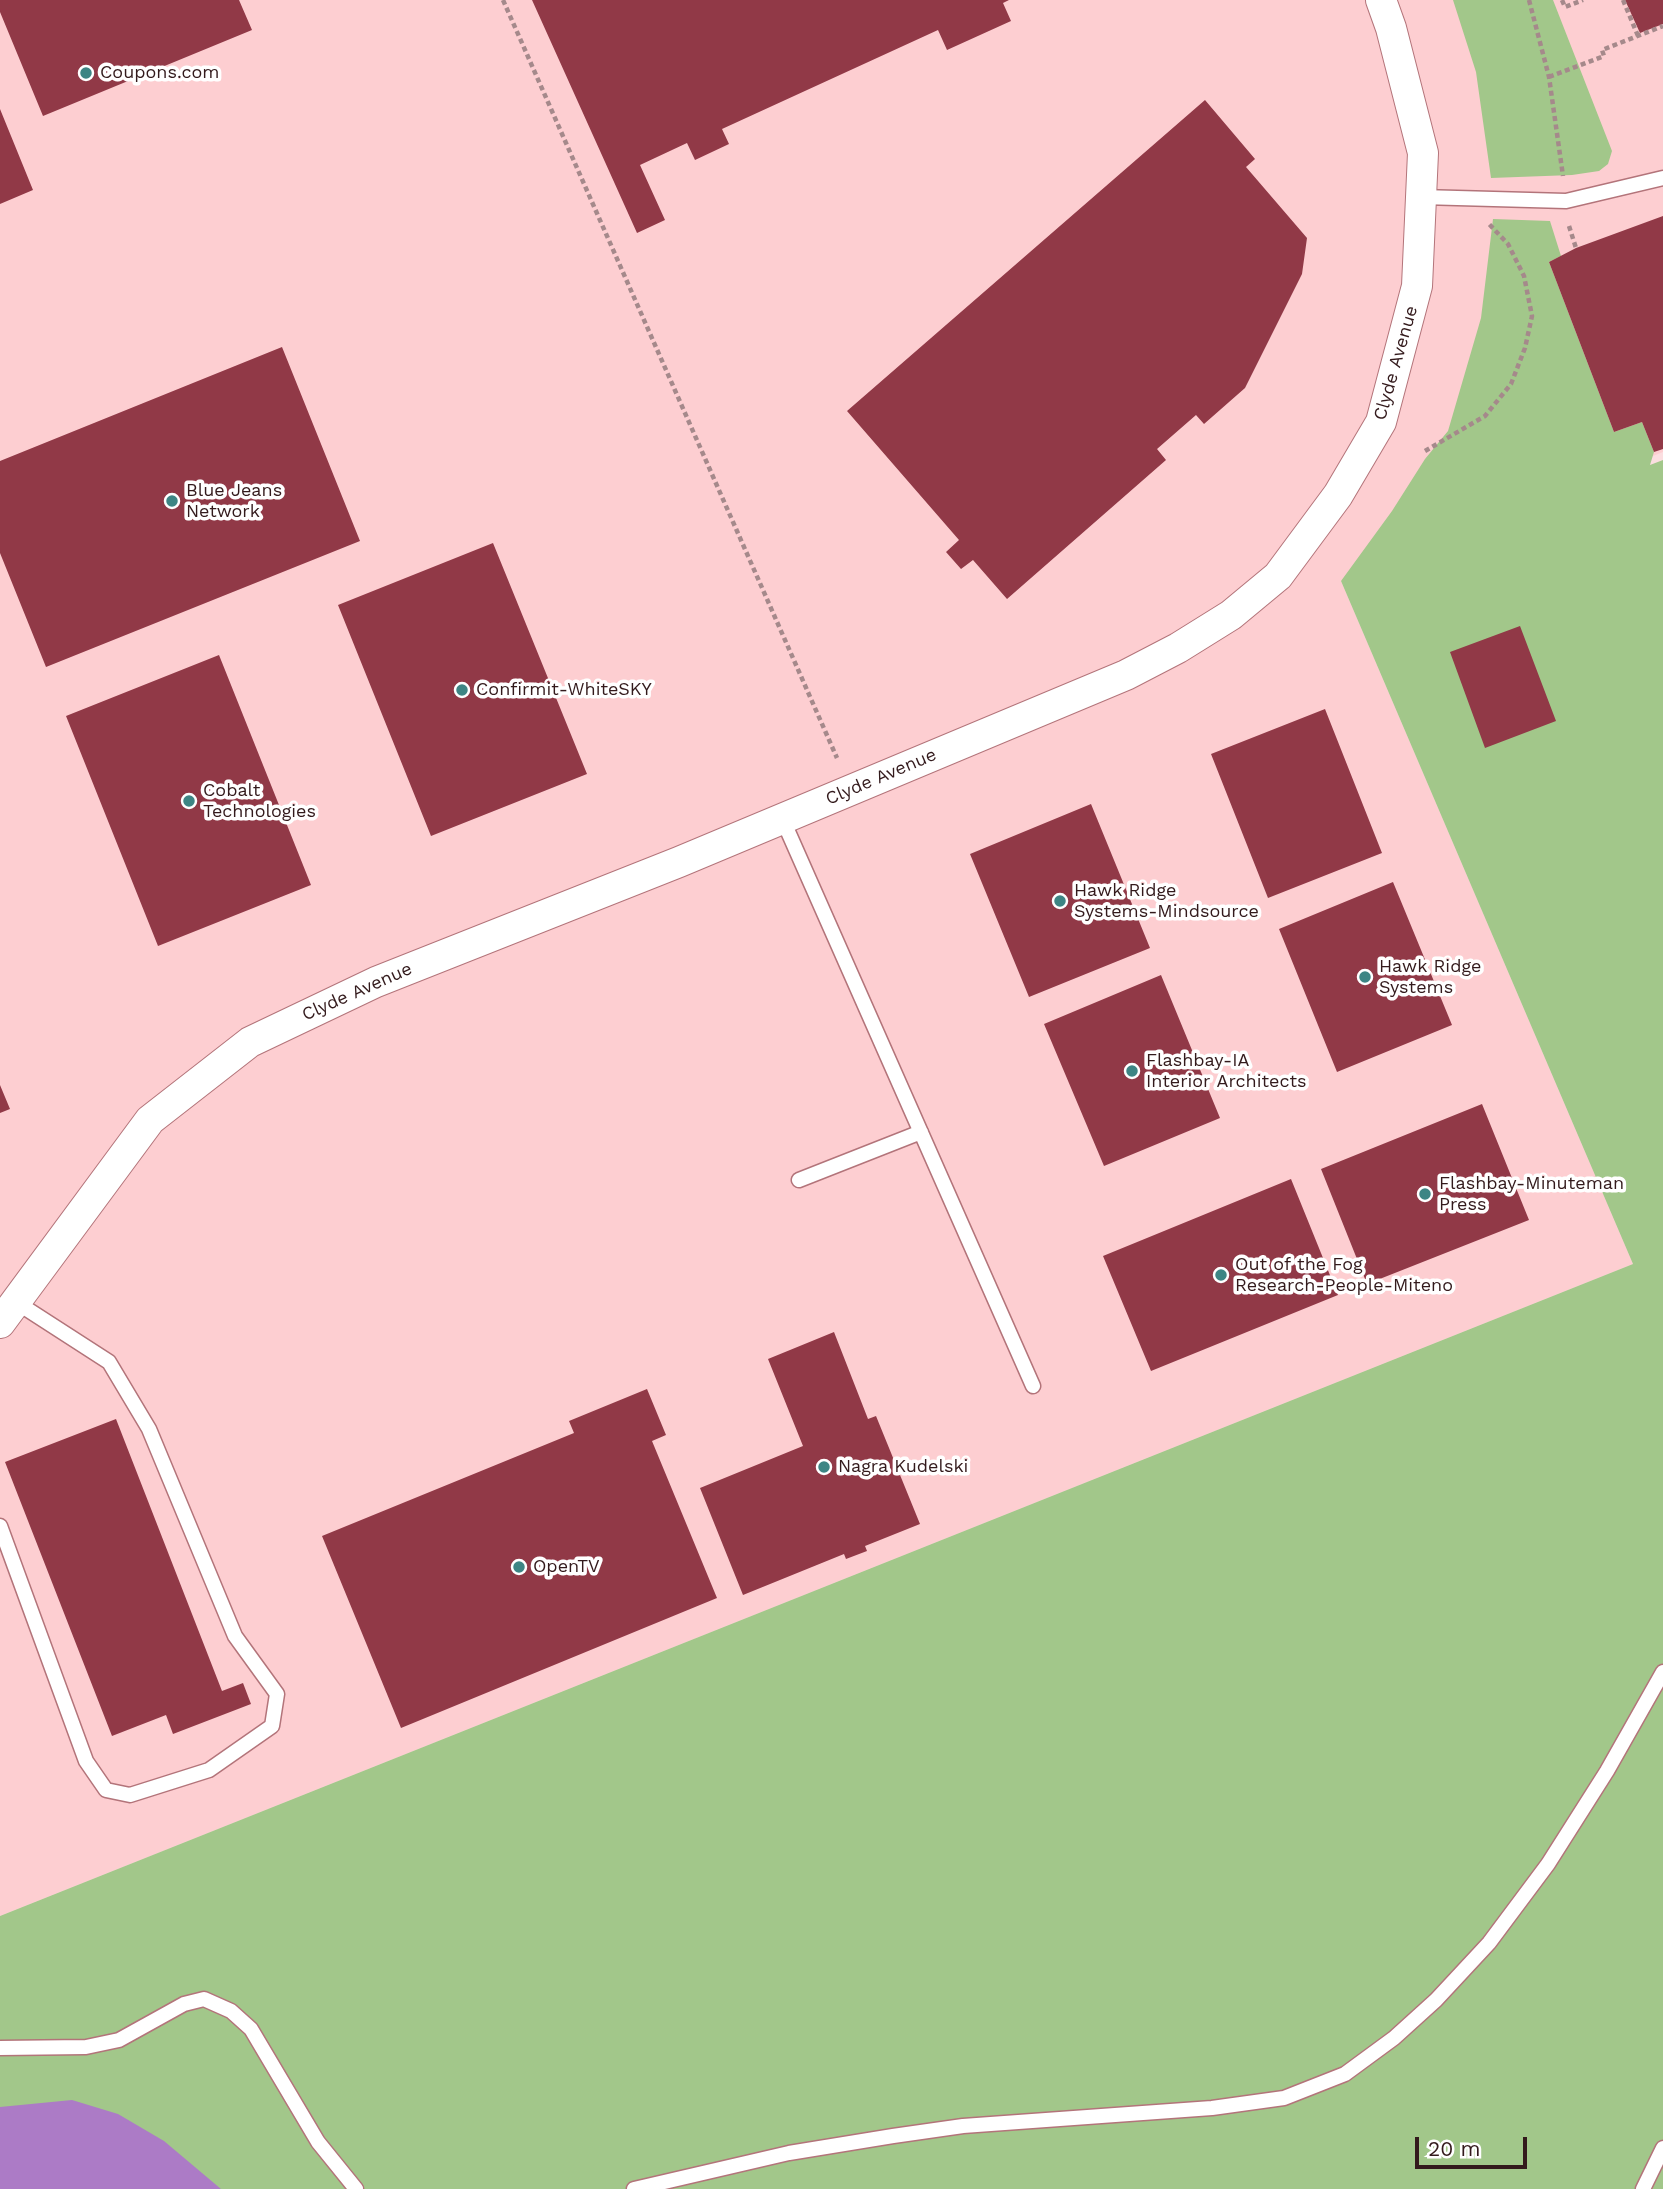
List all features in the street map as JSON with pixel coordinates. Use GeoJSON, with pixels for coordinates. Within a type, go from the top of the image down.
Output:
{"type":"FeatureCollection","features":[{"type":"Feature","properties":{"kind":"street","name":"Clyde Avenue"},"geometry":{"type":"LineString","coordinates":[[8,1313],[150,1120],[250,1042],[376,982],[1126,675],[1178,648],[1231,615],[1278,576],[1338,495],[1381,422],[1418,286],[1423,153],[1391,28],[1381,0]]}},
{"type":"Feature","properties":{"kind":"lane"},"geometry":{"type":"LineString","coordinates":[[1421,197],[1566,201],[1663,178]]}},
{"type":"Feature","properties":{"kind":"lane"},"geometry":{"type":"LineString","coordinates":[[782,818],[1033,1386]]}},
{"type":"Feature","properties":{"kind":"lane"},"geometry":{"type":"LineString","coordinates":[[799,1180],[921,1132]]}},
{"type":"Feature","properties":{"kind":"lane"},"geometry":{"type":"LineString","coordinates":[[0,1526],[86,1761],[106,1790],[130,1795],[209,1770],[272,1726],[277,1694],[235,1636],[149,1429],[109,1362],[8,1313]]}},
{"type":"Feature","properties":{"kind":"lane"},"geometry":{"type":"LineString","coordinates":[[634,2189],[789,2153],[963,2126],[1212,2108],[1284,2098],[1345,2074],[1394,2038],[1436,2000],[1489,1943],[1555,1852],[1607,1771],[1663,1672]]}},
{"type":"Feature","properties":{"kind":"lane"},"geometry":{"type":"LineString","coordinates":[[0,2048],[86,2047],[119,2040],[184,2004],[204,1999],[231,2011],[251,2029],[318,2142],[356,2189]]}},
{"type":"Feature","properties":{"kind":"lane"},"geometry":{"type":"LineString","coordinates":[[1643,2189],[1663,2148]]}},
{"type":"Feature","properties":{"kind":"path"},"geometry":{"type":"LineString","coordinates":[[503,0],[850,790]]}},
{"type":"Feature","properties":{"kind":"path"},"geometry":{"type":"LineString","coordinates":[[1529,0],[1549,77],[1569,228],[1576,248]]}},
{"type":"Feature","properties":{"kind":"path"},"geometry":{"type":"LineString","coordinates":[[1562,0],[1565,7],[1583,0]]}},
{"type":"Feature","properties":{"kind":"path"},"geometry":{"type":"LineString","coordinates":[[1623,0],[1638,36]]}},
{"type":"Feature","properties":{"kind":"path"},"geometry":{"type":"LineString","coordinates":[[1549,77],[1604,56],[1602,50],[1663,26]]}},
{"type":"Feature","properties":{"kind":"path"},"geometry":{"type":"LineString","coordinates":[[1425,451],[1485,416],[1511,384],[1525,348],[1532,316],[1524,276],[1508,244],[1481,216]]}},
{"type":"Feature","properties":{"kind":"shaded area"},"geometry":{"type":"Polygon","coordinates":[[[0,0],[1663,0],[1663,452],[1341,581],[1633,1264],[0,1916],[0,0]]]}},
{"type":"Feature","properties":{"kind":"shaded area"},"geometry":{"type":"Polygon","coordinates":[[[72,2100],[118,2114],[164,2141],[221,2189],[0,2189],[0,2107],[72,2100]]]}},
{"type":"Feature","properties":{"kind":"green space"},"geometry":{"type":"Polygon","coordinates":[[[1453,0],[1553,0],[1612,151],[1608,164],[1599,171],[1572,175],[1491,178],[1476,72],[1453,0]]]}},
{"type":"Feature","properties":{"kind":"green space"},"geometry":{"type":"Polygon","coordinates":[[[1493,219],[1550,221],[1561,256],[1549,262],[1614,432],[1642,422],[1654,452],[1650,465],[1663,460],[1663,2189],[0,2189],[0,1916],[1633,1264],[1341,581],[1392,511],[1425,459],[1448,431],[1481,318],[1493,219]]]}},
{"type":"Feature","properties":{"kind":"building","name":"Coupons.com"},"geometry":{"type":"Polygon","coordinates":[[[0,0],[239,0],[252,30],[43,116],[0,12],[0,0]]]}},
{"type":"Feature","properties":{"kind":"building"},"geometry":{"type":"Polygon","coordinates":[[[532,0],[1009,0],[1003,3],[1011,21],[947,50],[938,30],[722,129],[729,144],[695,160],[687,143],[640,165],[665,220],[637,233],[532,0]]]}},
{"type":"Feature","properties":{"kind":"building"},"geometry":{"type":"Polygon","coordinates":[[[1625,0],[1663,0],[1663,24],[1640,33],[1625,0]]]}},
{"type":"Feature","properties":{"kind":"building"},"geometry":{"type":"Polygon","coordinates":[[[1205,100],[1255,159],[1246,167],[1307,238],[1302,274],[1245,388],[1204,424],[1196,415],[1157,449],[1166,460],[1007,599],[973,560],[961,569],[946,552],[959,540],[847,411],[1205,100]]]}},
{"type":"Feature","properties":{"kind":"building"},"geometry":{"type":"Polygon","coordinates":[[[0,109],[33,190],[0,204],[0,109]]]}},
{"type":"Feature","properties":{"kind":"building"},"geometry":{"type":"Polygon","coordinates":[[[1663,216],[1663,449],[1654,452],[1642,422],[1614,432],[1549,262],[1576,248],[1663,216]]]}},
{"type":"Feature","properties":{"kind":"building","name":"Blue Jeans Network"},"geometry":{"type":"Polygon","coordinates":[[[282,347],[360,541],[46,667],[0,553],[0,461],[282,347]]]}},
{"type":"Feature","properties":{"kind":"building","name":"Confirmit-WhiteSKY"},"geometry":{"type":"Polygon","coordinates":[[[493,543],[587,774],[431,836],[338,605],[493,543]]]}},
{"type":"Feature","properties":{"kind":"building"},"geometry":{"type":"Polygon","coordinates":[[[1520,626],[1556,721],[1485,748],[1450,652],[1520,626]]]}},
{"type":"Feature","properties":{"kind":"building","name":"Cobalt Technologies"},"geometry":{"type":"Polygon","coordinates":[[[219,655],[311,885],[158,946],[66,716],[219,655]]]}},
{"type":"Feature","properties":{"kind":"building"},"geometry":{"type":"Polygon","coordinates":[[[1325,709],[1382,853],[1268,898],[1211,754],[1325,709]]]}},
{"type":"Feature","properties":{"kind":"building","name":"Hawk Ridge Systems-Mindsource"},"geometry":{"type":"Polygon","coordinates":[[[1091,804],[1150,948],[1029,997],[970,854],[1091,804]]]}},
{"type":"Feature","properties":{"kind":"building","name":"Hawk Ridge Systems"},"geometry":{"type":"Polygon","coordinates":[[[1393,882],[1452,1025],[1337,1072],[1279,929],[1393,882]]]}},
{"type":"Feature","properties":{"kind":"building","name":"Flashbay-IA Interior Architects"},"geometry":{"type":"Polygon","coordinates":[[[1161,975],[1220,1118],[1104,1166],[1044,1024],[1161,975]]]}},
{"type":"Feature","properties":{"kind":"building"},"geometry":{"type":"Polygon","coordinates":[[[0,1085],[10,1109],[0,1113],[0,1085]]]}},
{"type":"Feature","properties":{"kind":"building","name":"Flashbay-Minuteman Press"},"geometry":{"type":"Polygon","coordinates":[[[1482,1104],[1529,1220],[1367,1284],[1321,1169],[1482,1104]]]}},
{"type":"Feature","properties":{"kind":"building","name":"Out of the Fog Research-People-Miteno"},"geometry":{"type":"Polygon","coordinates":[[[1291,1179],[1338,1295],[1151,1371],[1103,1256],[1291,1179]]]}},
{"type":"Feature","properties":{"kind":"building","name":"Nagra Kudelski"},"geometry":{"type":"Polygon","coordinates":[[[834,1332],[868,1419],[876,1416],[920,1524],[865,1546],[867,1551],[846,1559],[844,1554],[743,1595],[700,1488],[803,1446],[768,1359],[834,1332]]]}},
{"type":"Feature","properties":{"kind":"building","name":"OpenTV"},"geometry":{"type":"Polygon","coordinates":[[[647,1389],[666,1435],[652,1441],[717,1598],[401,1728],[322,1536],[574,1433],[569,1421],[647,1389]]]}},
{"type":"Feature","properties":{"kind":"building"},"geometry":{"type":"Polygon","coordinates":[[[116,1419],[222,1691],[243,1683],[251,1704],[173,1734],[166,1715],[112,1736],[5,1462],[116,1419]]]}},
{"type":"Feature","properties":{"kind":"place","name":"Coupons.com"},"geometry":{"type":"Point","coordinates":[86,73]}},
{"type":"Feature","properties":{"kind":"place","name":"Blue Jeans Network"},"geometry":{"type":"Point","coordinates":[172,501]}},
{"type":"Feature","properties":{"kind":"place","name":"Confirmit-WhiteSKY"},"geometry":{"type":"Point","coordinates":[462,690]}},
{"type":"Feature","properties":{"kind":"place","name":"Cobalt Technologies"},"geometry":{"type":"Point","coordinates":[189,801]}},
{"type":"Feature","properties":{"kind":"place","name":"Hawk Ridge Systems-Mindsource"},"geometry":{"type":"Point","coordinates":[1060,901]}},
{"type":"Feature","properties":{"kind":"place","name":"Hawk Ridge Systems"},"geometry":{"type":"Point","coordinates":[1365,977]}},
{"type":"Feature","properties":{"kind":"place","name":"Flashbay-IA Interior Architects"},"geometry":{"type":"Point","coordinates":[1132,1071]}},
{"type":"Feature","properties":{"kind":"place","name":"Flashbay-Minuteman Press"},"geometry":{"type":"Point","coordinates":[1425,1194]}},
{"type":"Feature","properties":{"kind":"place","name":"Out of the Fog Research-People-Miteno"},"geometry":{"type":"Point","coordinates":[1221,1275]}},
{"type":"Feature","properties":{"kind":"place","name":"Nagra Kudelski"},"geometry":{"type":"Point","coordinates":[824,1467]}},
{"type":"Feature","properties":{"kind":"place","name":"OpenTV"},"geometry":{"type":"Point","coordinates":[519,1567]}}]}
